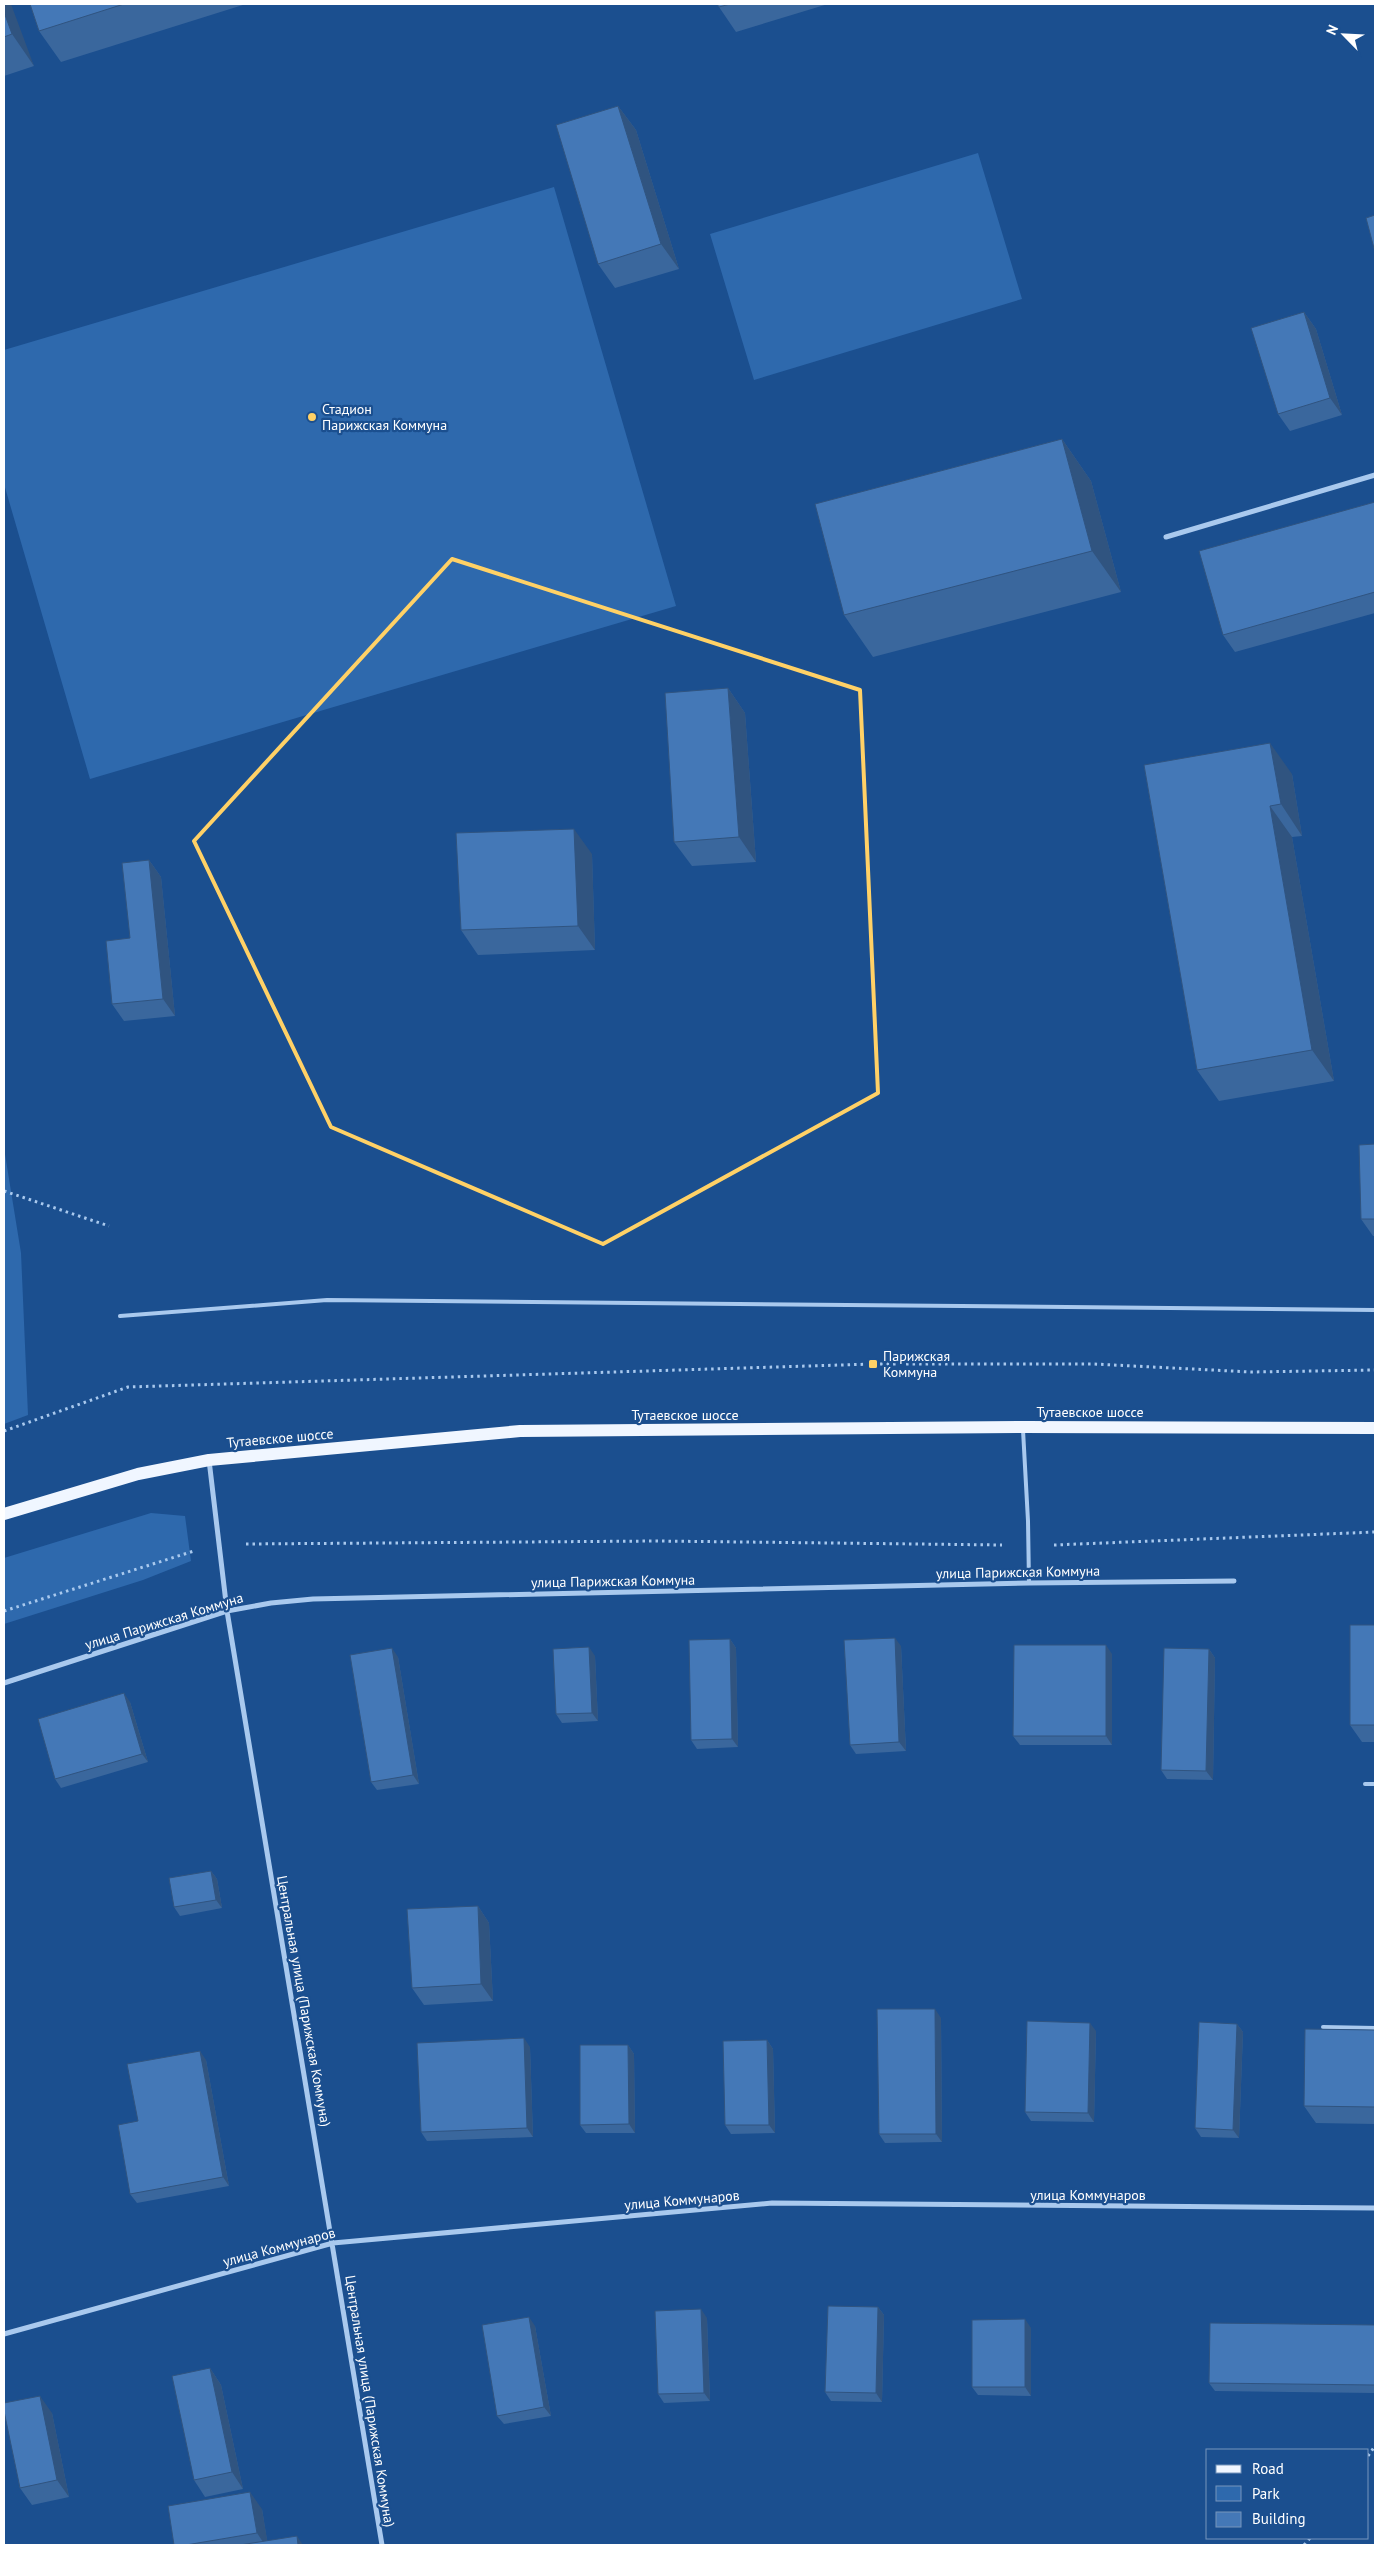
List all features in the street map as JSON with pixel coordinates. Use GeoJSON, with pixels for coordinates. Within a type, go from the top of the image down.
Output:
{"type":"FeatureCollection","features":[{"type":"Feature","properties":{"kind":"main road","name":"Тутаевское шоссе"},"geometry":{"type":"LineString","coordinates":[[4,1514],[138,1474],[209,1460],[520,1431],[1023,1427],[1375,1428]]}},
{"type":"Feature","properties":{"kind":"street"},"geometry":{"type":"LineString","coordinates":[[1166,537],[1375,475]]}},
{"type":"Feature","properties":{"kind":"street","name":"Центральная улица (Парижская Коммуна)"},"geometry":{"type":"LineString","coordinates":[[209,1460],[217,1544],[227,1611],[382,2545]]}},
{"type":"Feature","properties":{"kind":"street","name":"улица Парижская Коммуна"},"geometry":{"type":"LineString","coordinates":[[4,1682],[227,1611],[270,1602],[1029,1583],[1234,1581]]}},
{"type":"Feature","properties":{"kind":"street","name":"улица Коммунаров"},"geometry":{"type":"LineString","coordinates":[[4,2334],[333,2243],[772,2203],[1375,2208]]}},
{"type":"Feature","properties":{"kind":"lane"},"geometry":{"type":"LineString","coordinates":[[120,1316],[327,1300],[1375,1310]]}},
{"type":"Feature","properties":{"kind":"lane"},"geometry":{"type":"LineString","coordinates":[[1023,1427],[1029,1583]]}},
{"type":"Feature","properties":{"kind":"lane"},"geometry":{"type":"LineString","coordinates":[[1365,1784],[1375,1784]]}},
{"type":"Feature","properties":{"kind":"lane"},"geometry":{"type":"LineString","coordinates":[[1323,2028],[1375,2028]]}},
{"type":"Feature","properties":{"kind":"path"},"geometry":{"type":"LineString","coordinates":[[4,1191],[109,1226]]}},
{"type":"Feature","properties":{"kind":"path"},"geometry":{"type":"LineString","coordinates":[[4,1431],[128,1387],[873,1364],[1094,1364],[1251,1372],[1375,1370]]}},
{"type":"Feature","properties":{"kind":"path"},"geometry":{"type":"LineString","coordinates":[[4,1611],[217,1544],[657,1541],[1028,1546],[1375,1532]]}},
{"type":"Feature","properties":{"kind":"highlighted area"},"geometry":{"type":"Polygon","coordinates":[[[452,559],[860,690],[878,1093],[603,1244],[331,1127],[194,841],[452,559]]]}},
{"type":"Feature","properties":{"kind":"green space"},"geometry":{"type":"Polygon","coordinates":[[[978,153],[1022,299],[754,380],[710,234],[978,153]]]}},
{"type":"Feature","properties":{"kind":"green space","name":"Стадион Парижская Коммуна"},"geometry":{"type":"Polygon","coordinates":[[[554,187],[676,606],[90,779],[4,484],[4,350],[554,187]]]}},
{"type":"Feature","properties":{"kind":"green space"},"geometry":{"type":"Polygon","coordinates":[[[4,1148],[21,1253],[28,1415],[4,1424],[4,1148]]]}},
{"type":"Feature","properties":{"kind":"green space"},"geometry":{"type":"Polygon","coordinates":[[[151,1513],[185,1516],[191,1561],[143,1580],[4,1624],[4,1558],[151,1513]]]}},
{"type":"Feature","properties":{"kind":"building"},"geometry":{"type":"Polygon","coordinates":[[[30,4],[124,4],[39,31],[30,4]]]}},
{"type":"Feature","properties":{"kind":"building"},"geometry":{"type":"Polygon","coordinates":[[[717,4],[730,4],[719,7],[717,4]]]}},
{"type":"Feature","properties":{"kind":"building"},"geometry":{"type":"Polygon","coordinates":[[[4,12],[12,34],[4,37],[4,12]]]}},
{"type":"Feature","properties":{"kind":"building"},"geometry":{"type":"Polygon","coordinates":[[[618,106],[661,244],[598,264],[556,125],[618,106]]]}},
{"type":"Feature","properties":{"kind":"building"},"geometry":{"type":"Polygon","coordinates":[[[1375,215],[1375,252],[1366,218],[1375,215]]]}},
{"type":"Feature","properties":{"kind":"building"},"geometry":{"type":"Polygon","coordinates":[[[1304,312],[1330,398],[1278,414],[1251,328],[1304,312]]]}},
{"type":"Feature","properties":{"kind":"building"},"geometry":{"type":"Polygon","coordinates":[[[1062,439],[1092,551],[844,615],[815,504],[1062,439]]]}},
{"type":"Feature","properties":{"kind":"building"},"geometry":{"type":"Polygon","coordinates":[[[1375,502],[1375,592],[1223,635],[1199,551],[1375,502]]]}},
{"type":"Feature","properties":{"kind":"building"},"geometry":{"type":"Polygon","coordinates":[[[728,688],[739,837],[674,842],[665,693],[728,688]]]}},
{"type":"Feature","properties":{"kind":"building"},"geometry":{"type":"Polygon","coordinates":[[[1270,743],[1281,804],[1270,806],[1312,1050],[1197,1070],[1144,765],[1270,743]]]}},
{"type":"Feature","properties":{"kind":"building"},"geometry":{"type":"Polygon","coordinates":[[[574,829],[578,926],[461,930],[456,833],[574,829]]]}},
{"type":"Feature","properties":{"kind":"building"},"geometry":{"type":"Polygon","coordinates":[[[149,860],[163,999],[112,1004],[106,941],[130,938],[122,863],[149,860]]]}},
{"type":"Feature","properties":{"kind":"building"},"geometry":{"type":"Polygon","coordinates":[[[1375,1144],[1375,1219],[1361,1219],[1359,1145],[1375,1144]]]}},
{"type":"Feature","properties":{"kind":"building"},"geometry":{"type":"Polygon","coordinates":[[[1350,1625],[1375,1625],[1375,1725],[1350,1725],[1350,1625]]]}},
{"type":"Feature","properties":{"kind":"building"},"geometry":{"type":"Polygon","coordinates":[[[895,1638],[899,1742],[850,1745],[844,1640],[895,1638]]]}},
{"type":"Feature","properties":{"kind":"building"},"geometry":{"type":"Polygon","coordinates":[[[730,1639],[732,1739],[691,1740],[689,1640],[730,1639]]]}},
{"type":"Feature","properties":{"kind":"building"},"geometry":{"type":"Polygon","coordinates":[[[1014,1645],[1106,1645],[1106,1736],[1013,1736],[1014,1645]]]}},
{"type":"Feature","properties":{"kind":"building"},"geometry":{"type":"Polygon","coordinates":[[[589,1647],[592,1713],[556,1714],[553,1649],[589,1647]]]}},
{"type":"Feature","properties":{"kind":"building"},"geometry":{"type":"Polygon","coordinates":[[[392,1648],[413,1775],[371,1782],[350,1655],[392,1648]]]}},
{"type":"Feature","properties":{"kind":"building"},"geometry":{"type":"Polygon","coordinates":[[[1164,1648],[1209,1649],[1206,1771],[1161,1770],[1164,1648]]]}},
{"type":"Feature","properties":{"kind":"building"},"geometry":{"type":"Polygon","coordinates":[[[124,1693],[142,1754],[55,1779],[38,1719],[124,1693]]]}},
{"type":"Feature","properties":{"kind":"building"},"geometry":{"type":"Polygon","coordinates":[[[211,1871],[216,1900],[174,1907],[169,1878],[211,1871]]]}},
{"type":"Feature","properties":{"kind":"building"},"geometry":{"type":"Polygon","coordinates":[[[478,1906],[481,1984],[412,1988],[407,1909],[478,1906]]]}},
{"type":"Feature","properties":{"kind":"building"},"geometry":{"type":"Polygon","coordinates":[[[877,2009],[935,2009],[936,2134],[879,2134],[877,2009]]]}},
{"type":"Feature","properties":{"kind":"building"},"geometry":{"type":"Polygon","coordinates":[[[1027,2021],[1090,2023],[1088,2113],[1025,2112],[1027,2021]]]}},
{"type":"Feature","properties":{"kind":"building"},"geometry":{"type":"Polygon","coordinates":[[[1199,2022],[1237,2024],[1233,2130],[1195,2128],[1199,2022]]]}},
{"type":"Feature","properties":{"kind":"building"},"geometry":{"type":"Polygon","coordinates":[[[1305,2029],[1375,2030],[1375,2107],[1304,2106],[1305,2029]]]}},
{"type":"Feature","properties":{"kind":"building"},"geometry":{"type":"Polygon","coordinates":[[[524,2038],[527,2128],[421,2132],[417,2043],[524,2038]]]}},
{"type":"Feature","properties":{"kind":"building"},"geometry":{"type":"Polygon","coordinates":[[[767,2040],[769,2125],[725,2125],[723,2041],[767,2040]]]}},
{"type":"Feature","properties":{"kind":"building"},"geometry":{"type":"Polygon","coordinates":[[[580,2045],[628,2045],[629,2124],[580,2125],[580,2045]]]}},
{"type":"Feature","properties":{"kind":"building"},"geometry":{"type":"Polygon","coordinates":[[[200,2051],[223,2177],[130,2194],[118,2125],[138,2121],[127,2064],[200,2051]]]}},
{"type":"Feature","properties":{"kind":"building"},"geometry":{"type":"Polygon","coordinates":[[[828,2306],[878,2307],[876,2393],[825,2392],[828,2306]]]}},
{"type":"Feature","properties":{"kind":"building"},"geometry":{"type":"Polygon","coordinates":[[[701,2309],[704,2393],[658,2394],[655,2311],[701,2309]]]}},
{"type":"Feature","properties":{"kind":"building"},"geometry":{"type":"Polygon","coordinates":[[[529,2317],[544,2407],[497,2416],[482,2325],[529,2317]]]}},
{"type":"Feature","properties":{"kind":"building"},"geometry":{"type":"Polygon","coordinates":[[[1025,2319],[1025,2387],[972,2387],[972,2320],[1025,2319]]]}},
{"type":"Feature","properties":{"kind":"building"},"geometry":{"type":"Polygon","coordinates":[[[1210,2323],[1375,2325],[1375,2385],[1209,2383],[1210,2323]]]}},
{"type":"Feature","properties":{"kind":"building"},"geometry":{"type":"Polygon","coordinates":[[[210,2368],[232,2472],[194,2480],[172,2376],[210,2368]]]}},
{"type":"Feature","properties":{"kind":"building"},"geometry":{"type":"Polygon","coordinates":[[[40,2396],[57,2480],[20,2488],[4,2403],[40,2396]]]}},
{"type":"Feature","properties":{"kind":"building"},"geometry":{"type":"Polygon","coordinates":[[[250,2492],[257,2533],[186,2545],[174,2545],[168,2506],[250,2492]]]}},
{"type":"Feature","properties":{"kind":"building"},"geometry":{"type":"Polygon","coordinates":[[[297,2536],[298,2545],[240,2545],[297,2536]]]}},
{"type":"Feature","properties":{"kind":"place","name":"Стадион Парижская Коммуна"},"geometry":{"type":"Point","coordinates":[312,417]}},
{"type":"Feature","properties":{"kind":"place","name":"Парижская Коммуна"},"geometry":{"type":"Point","coordinates":[873,1364]}}]}
